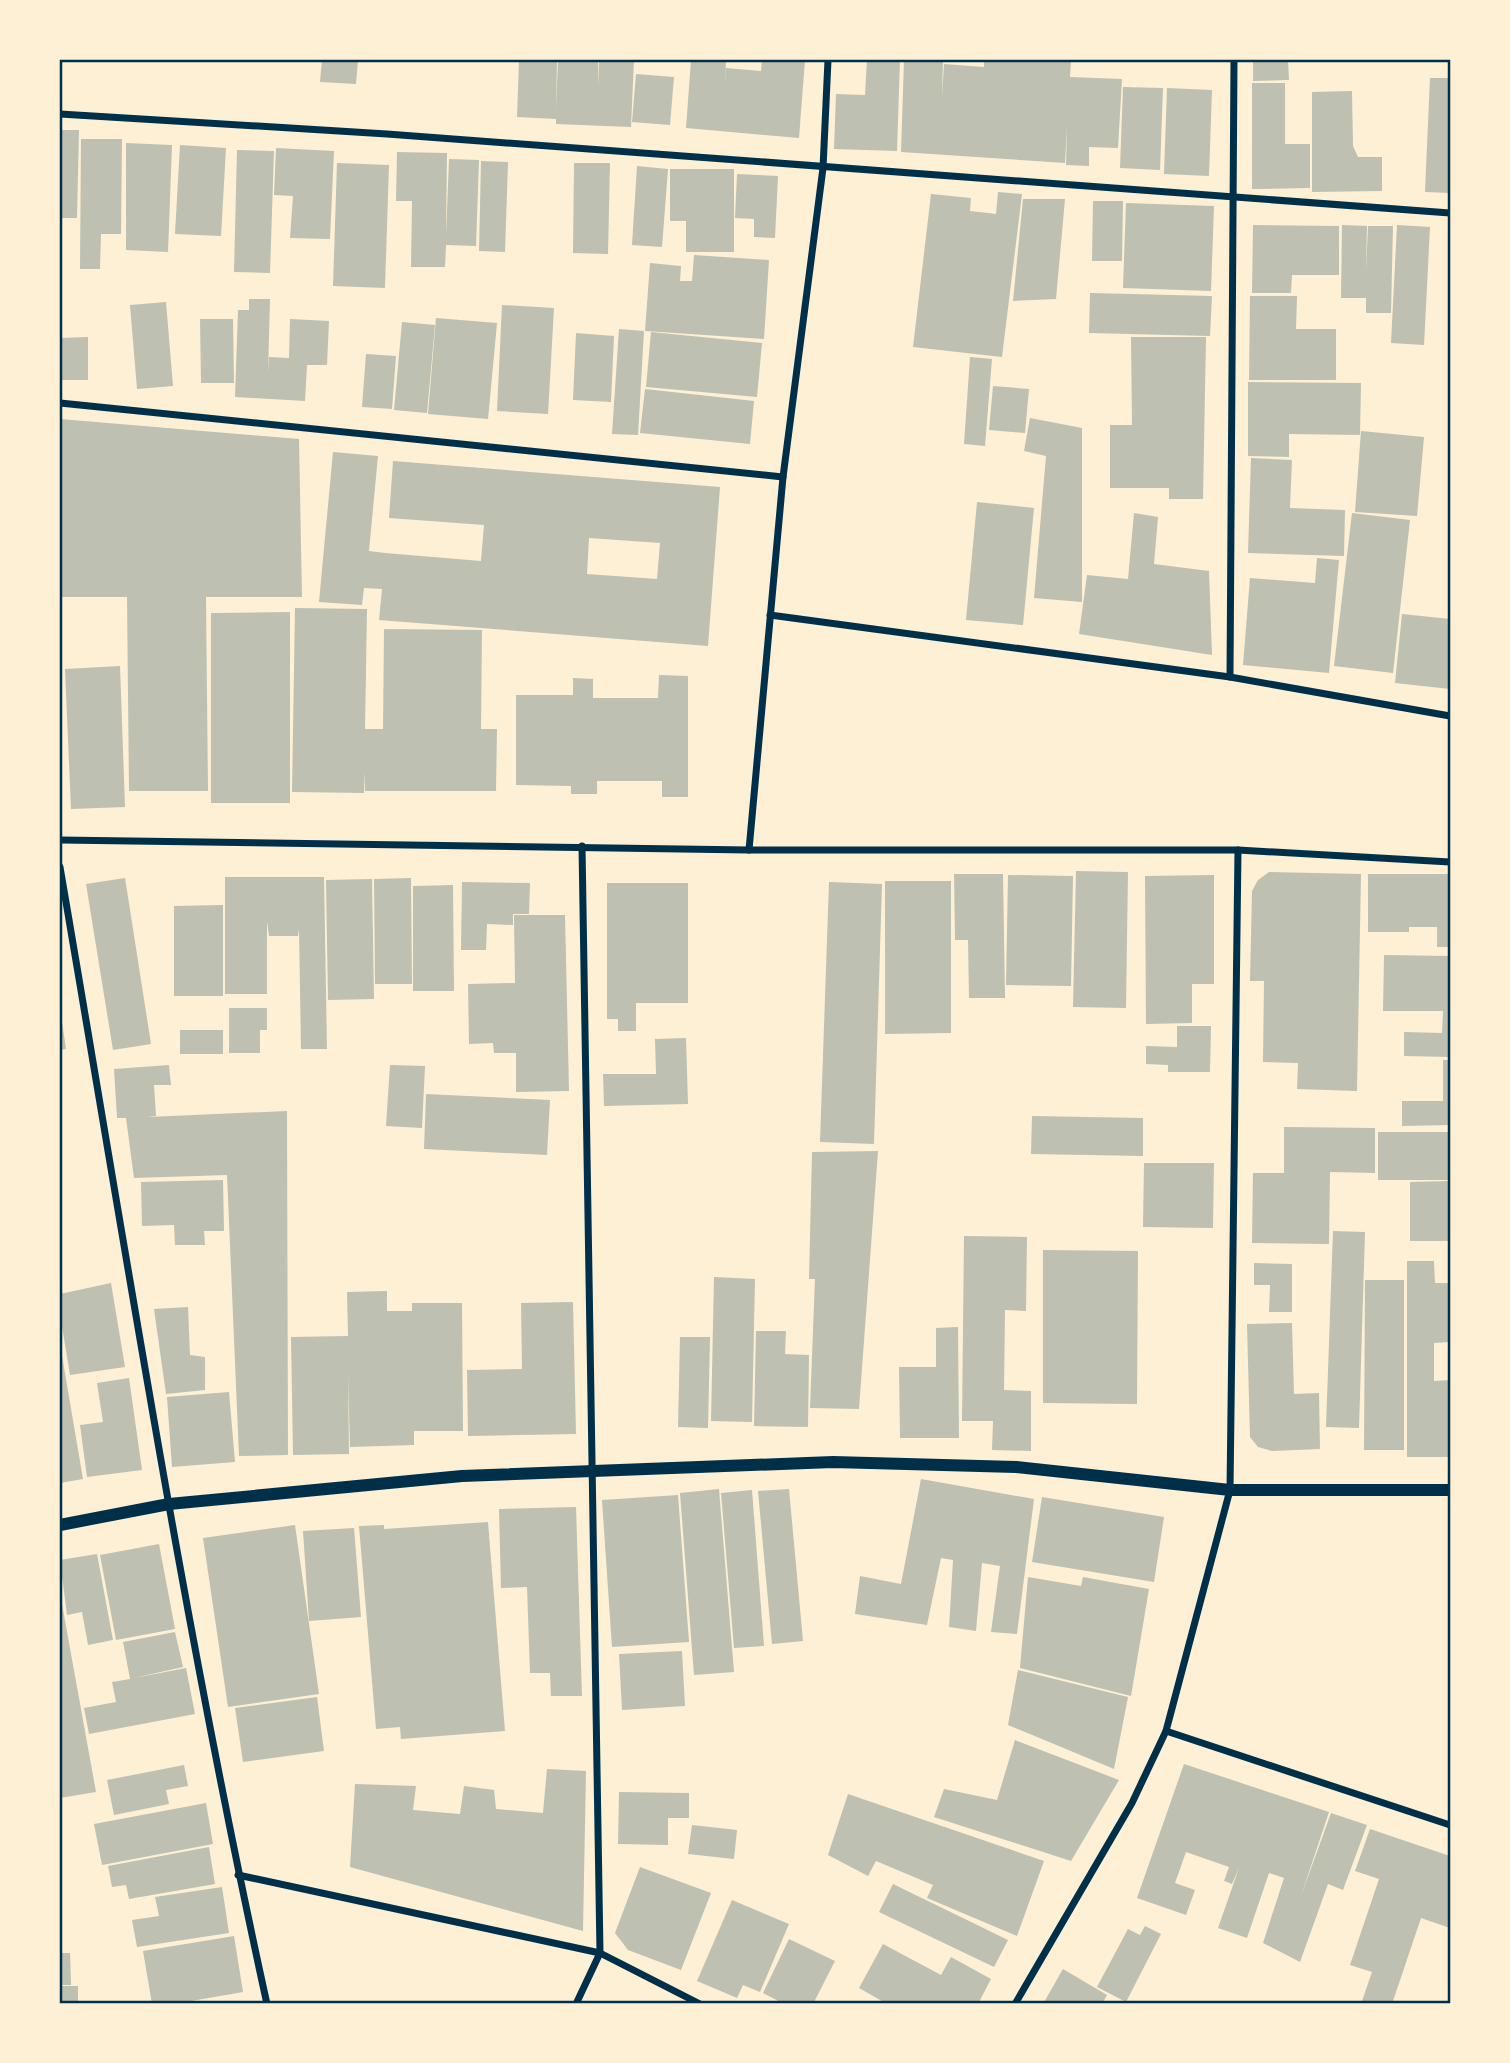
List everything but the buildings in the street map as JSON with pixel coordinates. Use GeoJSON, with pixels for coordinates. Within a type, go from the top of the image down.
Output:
{"type":"FeatureCollection","features":[{"type":"Feature","properties":{"kind":"street"},"geometry":{"type":"LineString","coordinates":[[749,850],[783,477],[822,168],[828,60]]}},
{"type":"Feature","properties":{"kind":"street"},"geometry":{"type":"LineString","coordinates":[[1230,677],[1234,60]]}},
{"type":"Feature","properties":{"kind":"street"},"geometry":{"type":"LineString","coordinates":[[60,114],[387,134],[1451,213]]}},
{"type":"Feature","properties":{"kind":"street"},"geometry":{"type":"LineString","coordinates":[[60,403],[783,477]]}},
{"type":"Feature","properties":{"kind":"street"},"geometry":{"type":"LineString","coordinates":[[771,615],[1230,677],[1451,716]]}},
{"type":"Feature","properties":{"kind":"street"},"geometry":{"type":"LineString","coordinates":[[60,840],[749,850],[1238,850],[1451,862]]}},
{"type":"Feature","properties":{"kind":"street"},"geometry":{"type":"LineString","coordinates":[[576,2004],[600,1953],[582,846]]}},
{"type":"Feature","properties":{"kind":"street"},"geometry":{"type":"LineString","coordinates":[[1015,2004],[1132,1803],[1166,1731],[1230,1490],[1238,850]]}},
{"type":"Feature","properties":{"kind":"street"},"geometry":{"type":"LineString","coordinates":[[60,867],[169,1504],[238,1874],[267,2004]]}},
{"type":"Feature","properties":{"kind":"street"},"geometry":{"type":"LineString","coordinates":[[60,1525],[169,1504],[449,1477],[833,1462],[1016,1466],[1230,1490],[1451,1490]]}},
{"type":"Feature","properties":{"kind":"street"},"geometry":{"type":"LineString","coordinates":[[1166,1731],[1451,1825]]}},
{"type":"Feature","properties":{"kind":"street"},"geometry":{"type":"LineString","coordinates":[[238,1874],[600,1953],[700,2004]]}}]}
